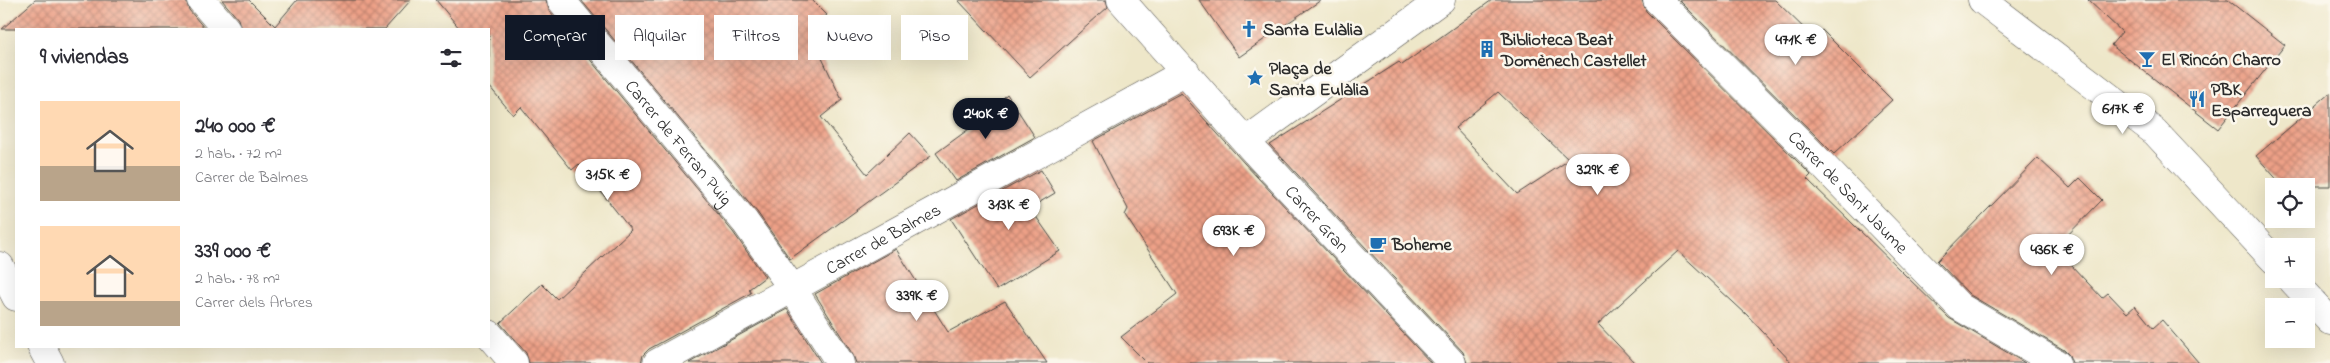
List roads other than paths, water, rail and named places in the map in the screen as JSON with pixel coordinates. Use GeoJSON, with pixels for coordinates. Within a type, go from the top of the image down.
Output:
{"type":"FeatureCollection","features":[{"type":"Feature","properties":{"kind":"street"},"geometry":{"type":"LineString","coordinates":[[201,0],[225,28]]}},
{"type":"Feature","properties":{"kind":"street","name":"Carrer de Ferran Puig"},"geometry":{"type":"LineString","coordinates":[[561,0],[745,222],[792,288],[840,363]]}},
{"type":"Feature","properties":{"kind":"street"},"geometry":{"type":"LineString","coordinates":[[1121,0],[1186,72]]}},
{"type":"Feature","properties":{"kind":"street"},"geometry":{"type":"LineString","coordinates":[[1246,141],[1441,0]]}},
{"type":"Feature","properties":{"kind":"street","name":"Carrer de Sant Jaume"},"geometry":{"type":"LineString","coordinates":[[1657,0],[1808,150],[1960,307],[2056,363]]}},
{"type":"Feature","properties":{"kind":"street"},"geometry":{"type":"LineString","coordinates":[[1982,0],[2155,132],[2265,250]]}},
{"type":"Feature","properties":{"kind":"street","name":"Carrer de Balmes"},"geometry":{"type":"LineString","coordinates":[[657,363],[1186,72]]}},
{"type":"Feature","properties":{"kind":"street","name":"Carrer Gran"},"geometry":{"type":"LineString","coordinates":[[1186,72],[1246,141],[1452,363]]}},
{"type":"Feature","properties":{"kind":"street"},"geometry":{"type":"LineString","coordinates":[[0,266],[15,295]]}},
{"type":"Feature","properties":{"kind":"street"},"geometry":{"type":"LineString","coordinates":[[2299,288],[2330,321]]}},
{"type":"Feature","properties":{"kind":"street"},"geometry":{"type":"LineString","coordinates":[[490,335],[514,363]]}},
{"type":"Feature","properties":{"kind":"street"},"geometry":{"type":"LineString","coordinates":[[43,348],[50,363]]}},
{"type":"Feature","properties":{"kind":"place","name":"Santa Eulàlia"},"geometry":{"type":"Point","coordinates":[1249,29]}},
{"type":"Feature","properties":{"kind":"place","name":"Biblioteca Beat Domènech Castellet"},"geometry":{"type":"Point","coordinates":[1487,49]}},
{"type":"Feature","properties":{"kind":"place","name":"El Rincón Charro"},"geometry":{"type":"Point","coordinates":[2147,59]}},
{"type":"Feature","properties":{"kind":"place","name":"Plaça de Santa Eulàlia"},"geometry":{"type":"Point","coordinates":[1255,78]}},
{"type":"Feature","properties":{"kind":"place","name":"PBK Esparreguera"},"geometry":{"type":"Point","coordinates":[2197,99]}},
{"type":"Feature","properties":{"kind":"place","name":"Boheme"},"geometry":{"type":"Point","coordinates":[1378,244]}}]}
